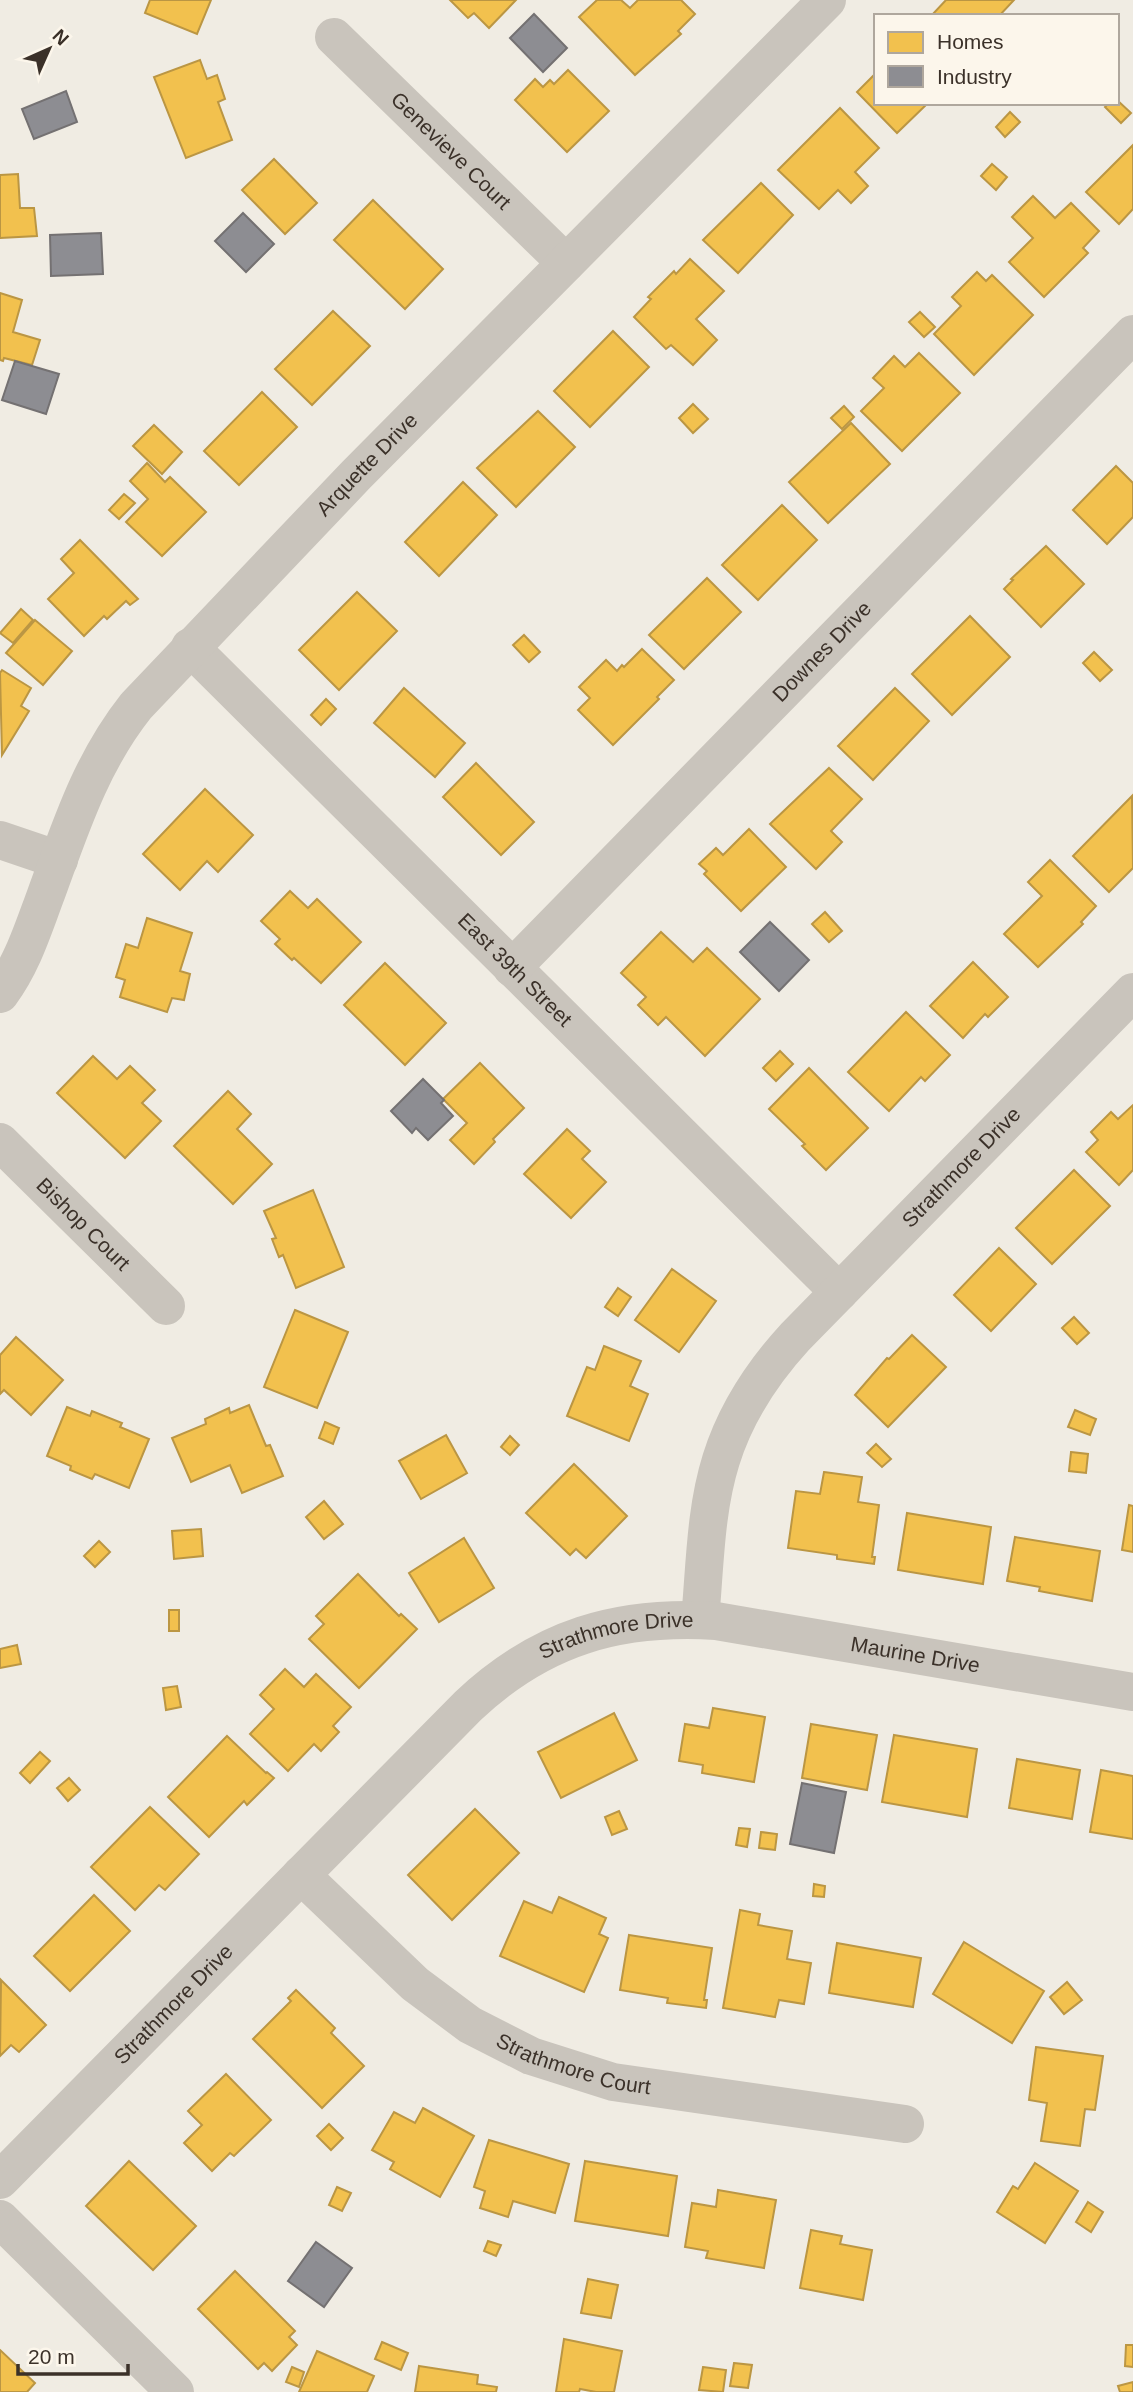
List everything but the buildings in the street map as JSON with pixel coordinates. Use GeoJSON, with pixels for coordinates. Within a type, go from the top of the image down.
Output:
{"type":"FeatureCollection","features":[{"type":"Feature","properties":{"kind":"street","name":"Arquette Drive"},"geometry":{"type":"LineString","coordinates":[[0,994],[29,945],[81,799],[108,744],[136,706],[190,647],[827,0]]}},
{"type":"Feature","properties":{"kind":"street","name":"Genevieve Court"},"geometry":{"type":"LineString","coordinates":[[334,37],[566,263]]}},
{"type":"Feature","properties":{"kind":"street","name":"Downes Drive"},"geometry":{"type":"LineString","coordinates":[[512,968],[1133,334]]}},
{"type":"Feature","properties":{"kind":"street","name":"East 39th Street"},"geometry":{"type":"LineString","coordinates":[[190,647],[839,1292]]}},
{"type":"Feature","properties":{"kind":"street"},"geometry":{"type":"LineString","coordinates":[[0,840],[59,860]]}},
{"type":"Feature","properties":{"kind":"street","name":"Strathmore Drive"},"geometry":{"type":"LineString","coordinates":[[0,2180],[468,1706],[507,1673],[550,1648],[599,1630],[632,1622],[699,1620],[711,1504],[727,1444],[750,1396],[780,1353],[1133,992]]}},
{"type":"Feature","properties":{"kind":"street","name":"Bishop Court"},"geometry":{"type":"LineString","coordinates":[[0,1142],[166,1307]]}},
{"type":"Feature","properties":{"kind":"street","name":"Maurine Drive"},"geometry":{"type":"LineString","coordinates":[[699,1620],[1133,1692]]}},
{"type":"Feature","properties":{"kind":"street","name":"Strathmore Court"},"geometry":{"type":"LineString","coordinates":[[301,1875],[415,1984],[470,2025],[531,2056],[613,2081],[905,2124]]}},
{"type":"Feature","properties":{"kind":"street"},"geometry":{"type":"LineString","coordinates":[[0,2219],[175,2392]]}}]}
